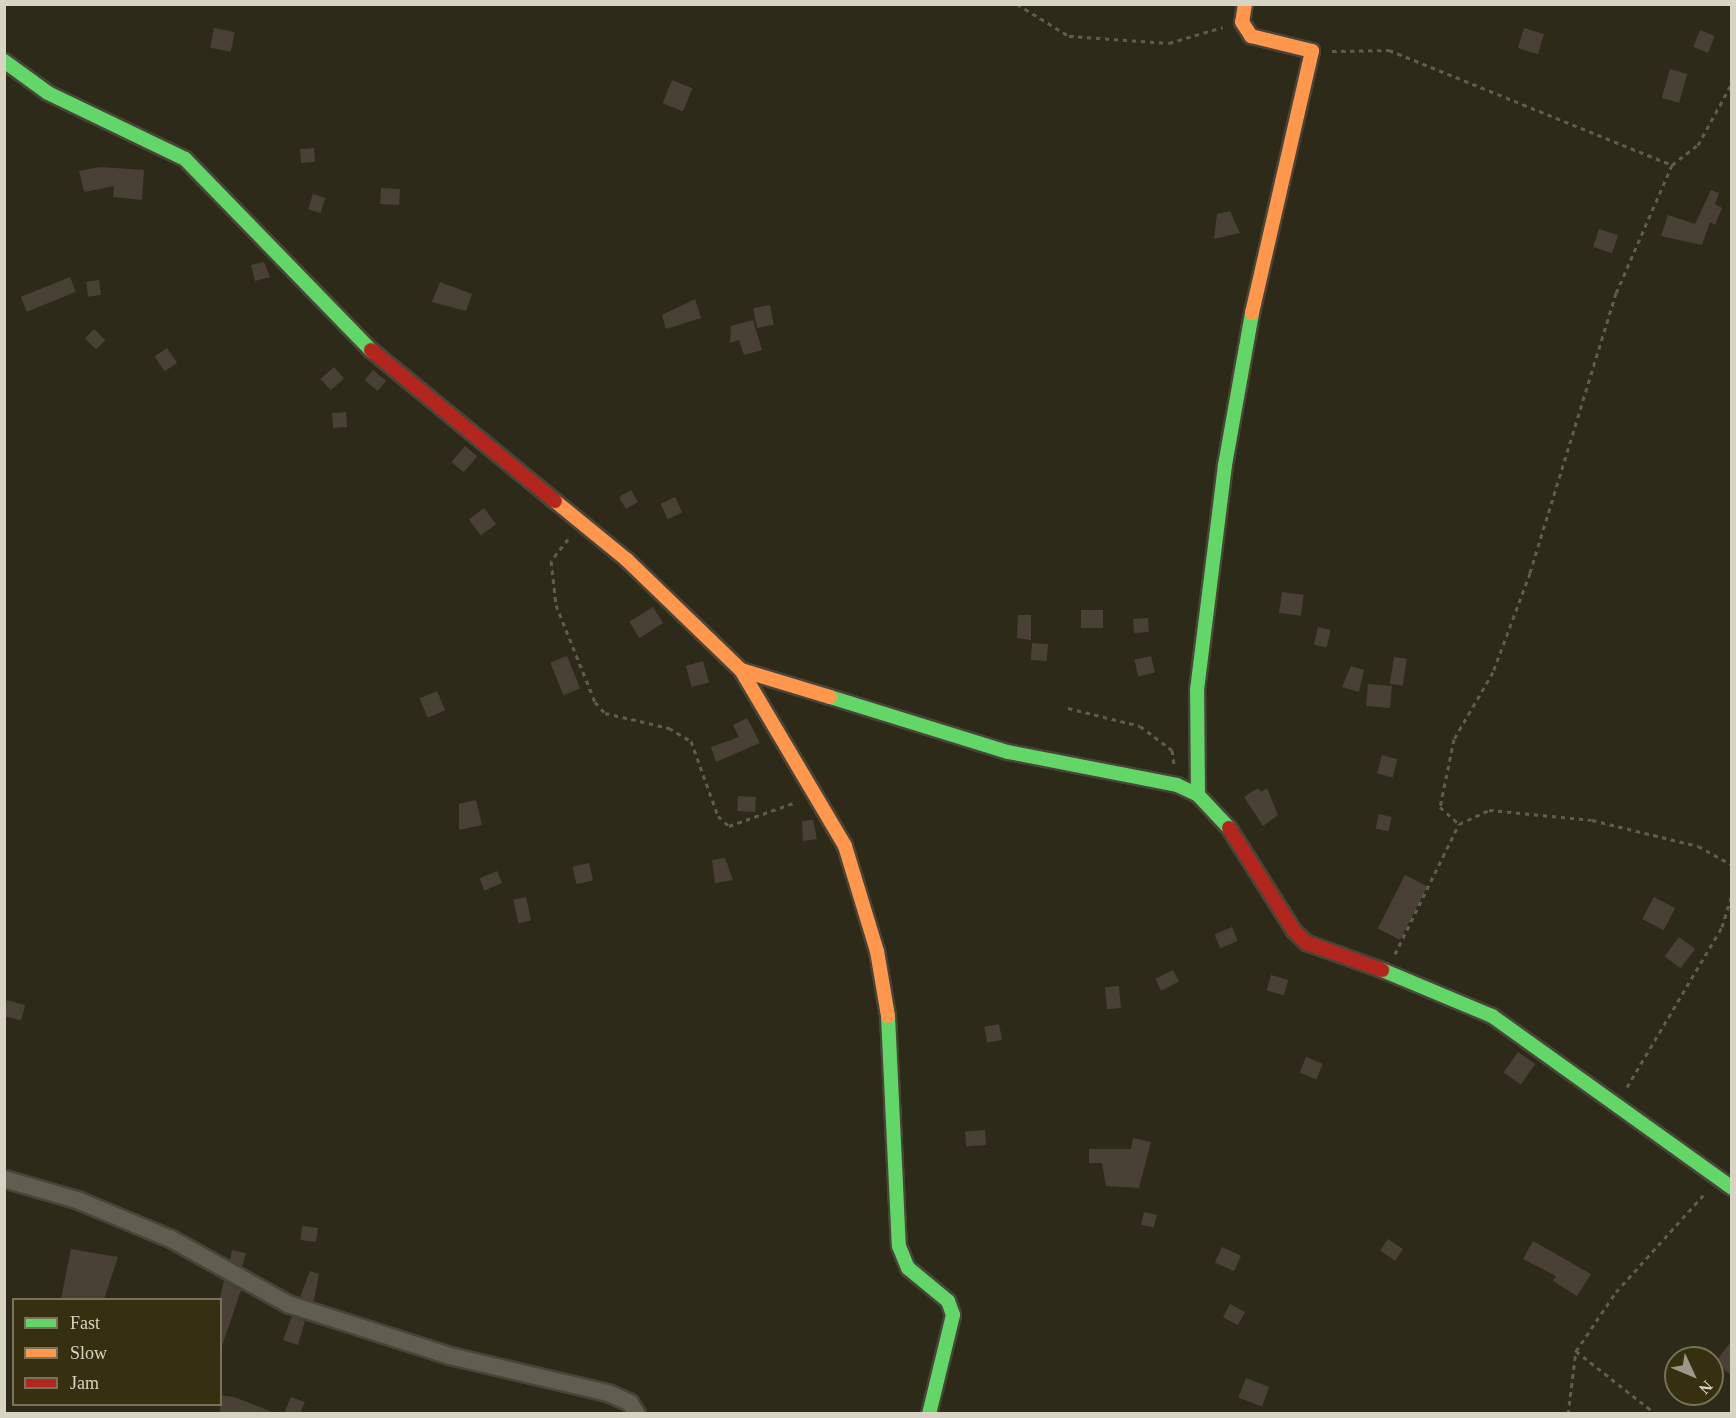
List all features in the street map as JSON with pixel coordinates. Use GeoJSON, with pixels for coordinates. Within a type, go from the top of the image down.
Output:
{"type":"FeatureCollection","features":[{"type":"Feature","properties":{"kind":"street"},"geometry":{"type":"LineString","coordinates":[[1198,795],[1197,690],[1225,465],[1248,329],[1312,51],[1255,39],[1242,22],[1245,4]]}},
{"type":"Feature","properties":{"kind":"street"},"geometry":{"type":"LineString","coordinates":[[4,61],[48,93],[185,159],[358,340],[627,560],[741,670],[816,796],[857,877],[888,1008],[899,1246],[908,1268],[948,1301],[953,1315],[929,1413]]}},
{"type":"Feature","properties":{"kind":"street"},"geometry":{"type":"LineString","coordinates":[[741,670],[1008,752],[1177,785],[1198,795],[1257,867],[1294,931],[1325,953],[1385,972],[1492,1016],[1616,1103],[1731,1188]]}},
{"type":"Feature","properties":{"kind":"street"},"geometry":{"type":"LineString","coordinates":[[4,1179],[77,1200],[171,1239],[288,1304],[450,1356],[608,1393],[630,1403],[637,1413]]}},
{"type":"Feature","properties":{"kind":"path"},"geometry":{"type":"LineString","coordinates":[[1017,5],[1069,36],[1169,43],[1242,22]]}},
{"type":"Feature","properties":{"kind":"path"},"geometry":{"type":"LineString","coordinates":[[1312,51],[1389,50],[1672,165]]}},
{"type":"Feature","properties":{"kind":"path"},"geometry":{"type":"LineString","coordinates":[[1459,824],[1440,807],[1454,739],[1493,672],[1530,573],[1616,293],[1672,165],[1698,145],[1731,83]]}},
{"type":"Feature","properties":{"kind":"path"},"geometry":{"type":"LineString","coordinates":[[580,523],[551,561],[556,605],[595,702],[605,713],[669,728],[691,741],[718,816],[729,826],[816,796]]}},
{"type":"Feature","properties":{"kind":"path"},"geometry":{"type":"LineString","coordinates":[[1068,708],[1140,726],[1172,750],[1177,785]]}},
{"type":"Feature","properties":{"kind":"path"},"geometry":{"type":"LineString","coordinates":[[1385,972],[1459,824],[1489,810],[1593,820],[1698,846],[1731,864]]}},
{"type":"Feature","properties":{"kind":"path"},"geometry":{"type":"LineString","coordinates":[[1616,1103],[1722,927],[1731,894]]}},
{"type":"Feature","properties":{"kind":"path"},"geometry":{"type":"LineString","coordinates":[[1568,1413],[1576,1352],[1616,1292],[1706,1193],[1713,1175]]}},
{"type":"Feature","properties":{"kind":"path"},"geometry":{"type":"LineString","coordinates":[[1576,1352],[1656,1413]]}},
{"type":"Feature","properties":{"kind":"building"},"geometry":{"type":"Polygon","coordinates":[[[214,28],[235,32],[231,52],[210,48],[214,28]]]}},
{"type":"Feature","properties":{"kind":"building"},"geometry":{"type":"Polygon","coordinates":[[[1524,28],[1544,34],[1538,54],[1518,48],[1524,28]]]}},
{"type":"Feature","properties":{"kind":"building"},"geometry":{"type":"Polygon","coordinates":[[[1700,30],[1715,36],[1708,53],[1693,47],[1700,30]]]}},
{"type":"Feature","properties":{"kind":"building"},"geometry":{"type":"Polygon","coordinates":[[[1670,69],[1687,74],[1679,103],[1662,98],[1670,69]]]}},
{"type":"Feature","properties":{"kind":"building"},"geometry":{"type":"Polygon","coordinates":[[[672,80],[692,88],[683,111],[663,103],[672,80]]]}},
{"type":"Feature","properties":{"kind":"building"},"geometry":{"type":"Polygon","coordinates":[[[314,148],[315,162],[301,163],[300,149],[314,148]]]}},
{"type":"Feature","properties":{"kind":"building"},"geometry":{"type":"Polygon","coordinates":[[[100,167],[144,170],[142,200],[113,197],[114,186],[84,192],[79,171],[100,167]]]}},
{"type":"Feature","properties":{"kind":"building"},"geometry":{"type":"Polygon","coordinates":[[[381,188],[400,189],[399,205],[380,204],[381,188]]]}},
{"type":"Feature","properties":{"kind":"building"},"geometry":{"type":"Polygon","coordinates":[[[1711,190],[1719,193],[1715,204],[1722,208],[1715,225],[1710,222],[1702,245],[1661,236],[1668,215],[1695,224],[1711,190]]]}},
{"type":"Feature","properties":{"kind":"building"},"geometry":{"type":"Polygon","coordinates":[[[313,194],[325,198],[320,213],[308,209],[313,194]]]}},
{"type":"Feature","properties":{"kind":"building"},"geometry":{"type":"Polygon","coordinates":[[[1230,211],[1240,233],[1214,239],[1217,214],[1230,211]]]}},
{"type":"Feature","properties":{"kind":"building"},"geometry":{"type":"Polygon","coordinates":[[[1599,229],[1618,235],[1612,253],[1593,247],[1599,229]]]}},
{"type":"Feature","properties":{"kind":"building"},"geometry":{"type":"Polygon","coordinates":[[[264,262],[270,277],[255,281],[251,265],[264,262]]]}},
{"type":"Feature","properties":{"kind":"building"},"geometry":{"type":"Polygon","coordinates":[[[70,277],[76,292],[27,312],[21,297],[70,277]]]}},
{"type":"Feature","properties":{"kind":"building"},"geometry":{"type":"Polygon","coordinates":[[[99,280],[101,295],[88,297],[86,282],[99,280]]]}},
{"type":"Feature","properties":{"kind":"building"},"geometry":{"type":"Polygon","coordinates":[[[440,282],[472,294],[466,311],[432,302],[440,282]]]}},
{"type":"Feature","properties":{"kind":"building"},"geometry":{"type":"Polygon","coordinates":[[[695,299],[701,318],[666,329],[662,315],[695,299]]]}},
{"type":"Feature","properties":{"kind":"building"},"geometry":{"type":"Polygon","coordinates":[[[770,305],[774,325],[757,328],[753,308],[770,305]]]}},
{"type":"Feature","properties":{"kind":"building"},"geometry":{"type":"Polygon","coordinates":[[[753,320],[762,350],[744,355],[739,340],[730,343],[731,326],[753,320]]]}},
{"type":"Feature","properties":{"kind":"building"},"geometry":{"type":"Polygon","coordinates":[[[94,329],[105,340],[96,350],[85,338],[94,329]]]}},
{"type":"Feature","properties":{"kind":"building"},"geometry":{"type":"Polygon","coordinates":[[[167,348],[177,363],[165,371],[155,356],[167,348]]]}},
{"type":"Feature","properties":{"kind":"building"},"geometry":{"type":"Polygon","coordinates":[[[334,367],[344,378],[331,390],[321,379],[334,367]]]}},
{"type":"Feature","properties":{"kind":"building"},"geometry":{"type":"Polygon","coordinates":[[[373,370],[386,381],[378,391],[365,380],[373,370]]]}},
{"type":"Feature","properties":{"kind":"building"},"geometry":{"type":"Polygon","coordinates":[[[346,412],[347,427],[333,428],[332,413],[346,412]]]}},
{"type":"Feature","properties":{"kind":"building"},"geometry":{"type":"Polygon","coordinates":[[[465,446],[477,456],[464,472],[452,462],[465,446]]]}},
{"type":"Feature","properties":{"kind":"building"},"geometry":{"type":"Polygon","coordinates":[[[631,490],[638,502],[626,509],[619,497],[631,490]]]}},
{"type":"Feature","properties":{"kind":"building"},"geometry":{"type":"Polygon","coordinates":[[[675,497],[682,512],[668,519],[660,504],[675,497]]]}},
{"type":"Feature","properties":{"kind":"building"},"geometry":{"type":"Polygon","coordinates":[[[484,508],[496,524],[481,535],[469,519],[484,508]]]}},
{"type":"Feature","properties":{"kind":"building"},"geometry":{"type":"Polygon","coordinates":[[[1282,592],[1304,595],[1301,616],[1279,613],[1282,592]]]}},
{"type":"Feature","properties":{"kind":"building"},"geometry":{"type":"Polygon","coordinates":[[[653,607],[663,623],[639,638],[629,622],[653,607]]]}},
{"type":"Feature","properties":{"kind":"building"},"geometry":{"type":"Polygon","coordinates":[[[1081,610],[1103,610],[1103,628],[1081,628],[1081,610]]]}},
{"type":"Feature","properties":{"kind":"building"},"geometry":{"type":"Polygon","coordinates":[[[1018,615],[1031,615],[1031,640],[1017,638],[1018,615]]]}},
{"type":"Feature","properties":{"kind":"building"},"geometry":{"type":"Polygon","coordinates":[[[1148,618],[1149,632],[1134,633],[1133,619],[1148,618]]]}},
{"type":"Feature","properties":{"kind":"building"},"geometry":{"type":"Polygon","coordinates":[[[1318,627],[1331,630],[1327,647],[1314,645],[1318,627]]]}},
{"type":"Feature","properties":{"kind":"building"},"geometry":{"type":"Polygon","coordinates":[[[1032,643],[1048,644],[1047,661],[1031,660],[1032,643]]]}},
{"type":"Feature","properties":{"kind":"building"},"geometry":{"type":"Polygon","coordinates":[[[567,656],[580,688],[563,695],[550,663],[567,656]]]}},
{"type":"Feature","properties":{"kind":"building"},"geometry":{"type":"Polygon","coordinates":[[[1151,656],[1155,673],[1138,676],[1134,660],[1151,656]]]}},
{"type":"Feature","properties":{"kind":"building"},"geometry":{"type":"Polygon","coordinates":[[[1394,657],[1407,659],[1403,686],[1390,684],[1394,657]]]}},
{"type":"Feature","properties":{"kind":"building"},"geometry":{"type":"Polygon","coordinates":[[[703,661],[709,682],[692,687],[686,666],[703,661]]]}},
{"type":"Feature","properties":{"kind":"building"},"geometry":{"type":"Polygon","coordinates":[[[1351,666],[1364,670],[1359,692],[1342,687],[1351,666]]]}},
{"type":"Feature","properties":{"kind":"building"},"geometry":{"type":"Polygon","coordinates":[[[1368,684],[1392,686],[1390,708],[1366,706],[1368,684]]]}},
{"type":"Feature","properties":{"kind":"building"},"geometry":{"type":"Polygon","coordinates":[[[437,691],[445,710],[428,718],[420,698],[437,691]]]}},
{"type":"Feature","properties":{"kind":"building"},"geometry":{"type":"Polygon","coordinates":[[[747,718],[760,743],[716,762],[711,747],[739,737],[733,725],[747,718]]]}},
{"type":"Feature","properties":{"kind":"building"},"geometry":{"type":"Polygon","coordinates":[[[1382,755],[1397,759],[1393,777],[1377,773],[1382,755]]]}},
{"type":"Feature","properties":{"kind":"building"},"geometry":{"type":"Polygon","coordinates":[[[1258,788],[1261,792],[1267,788],[1278,815],[1263,826],[1244,797],[1258,788]]]}},
{"type":"Feature","properties":{"kind":"building"},"geometry":{"type":"Polygon","coordinates":[[[738,796],[756,797],[755,812],[737,811],[738,796]]]}},
{"type":"Feature","properties":{"kind":"building"},"geometry":{"type":"Polygon","coordinates":[[[476,800],[482,825],[459,830],[459,804],[476,800]]]}},
{"type":"Feature","properties":{"kind":"building"},"geometry":{"type":"Polygon","coordinates":[[[1379,814],[1392,817],[1388,832],[1376,829],[1379,814]]]}},
{"type":"Feature","properties":{"kind":"building"},"geometry":{"type":"Polygon","coordinates":[[[813,820],[817,839],[803,841],[802,821],[813,820]]]}},
{"type":"Feature","properties":{"kind":"building"},"geometry":{"type":"Polygon","coordinates":[[[725,858],[733,880],[715,883],[712,860],[725,858]]]}},
{"type":"Feature","properties":{"kind":"building"},"geometry":{"type":"Polygon","coordinates":[[[589,863],[593,881],[576,884],[572,867],[589,863]]]}},
{"type":"Feature","properties":{"kind":"building"},"geometry":{"type":"Polygon","coordinates":[[[497,871],[502,883],[485,890],[480,878],[497,871]]]}},
{"type":"Feature","properties":{"kind":"building"},"geometry":{"type":"Polygon","coordinates":[[[1405,875],[1427,886],[1400,940],[1378,928],[1405,875]]]}},
{"type":"Feature","properties":{"kind":"building"},"geometry":{"type":"Polygon","coordinates":[[[526,897],[531,920],[518,923],[513,900],[526,897]]]}},
{"type":"Feature","properties":{"kind":"building"},"geometry":{"type":"Polygon","coordinates":[[[1654,897],[1675,908],[1663,930],[1642,919],[1654,897]]]}},
{"type":"Feature","properties":{"kind":"building"},"geometry":{"type":"Polygon","coordinates":[[[1232,927],[1238,941],[1220,948],[1215,934],[1232,927]]]}},
{"type":"Feature","properties":{"kind":"building"},"geometry":{"type":"Polygon","coordinates":[[[1679,937],[1695,949],[1681,968],[1665,956],[1679,937]]]}},
{"type":"Feature","properties":{"kind":"building"},"geometry":{"type":"Polygon","coordinates":[[[1173,970],[1179,982],[1161,991],[1155,979],[1173,970]]]}},
{"type":"Feature","properties":{"kind":"building"},"geometry":{"type":"Polygon","coordinates":[[[1271,975],[1288,980],[1284,995],[1267,990],[1271,975]]]}},
{"type":"Feature","properties":{"kind":"building"},"geometry":{"type":"Polygon","coordinates":[[[1119,986],[1121,1008],[1107,1009],[1105,987],[1119,986]]]}},
{"type":"Feature","properties":{"kind":"building"},"geometry":{"type":"Polygon","coordinates":[[[7,1000],[25,1005],[21,1021],[4,1016],[7,1000]]]}},
{"type":"Feature","properties":{"kind":"building"},"geometry":{"type":"Polygon","coordinates":[[[999,1024],[1002,1040],[987,1043],[984,1027],[999,1024]]]}},
{"type":"Feature","properties":{"kind":"building"},"geometry":{"type":"Polygon","coordinates":[[[1518,1052],[1535,1064],[1521,1085],[1504,1072],[1518,1052]]]}},
{"type":"Feature","properties":{"kind":"building"},"geometry":{"type":"Polygon","coordinates":[[[1306,1057],[1323,1064],[1316,1080],[1300,1073],[1306,1057]]]}},
{"type":"Feature","properties":{"kind":"building"},"geometry":{"type":"Polygon","coordinates":[[[985,1130],[986,1145],[966,1146],[965,1131],[985,1130]]]}},
{"type":"Feature","properties":{"kind":"building"},"geometry":{"type":"Polygon","coordinates":[[[1133,1138],[1151,1142],[1139,1188],[1106,1186],[1102,1163],[1089,1163],[1089,1149],[1131,1149],[1133,1138]]]}},
{"type":"Feature","properties":{"kind":"building"},"geometry":{"type":"Polygon","coordinates":[[[1144,1212],[1157,1215],[1154,1228],[1141,1225],[1144,1212]]]}},
{"type":"Feature","properties":{"kind":"building"},"geometry":{"type":"Polygon","coordinates":[[[302,1226],[318,1228],[316,1242],[300,1240],[302,1226]]]}},
{"type":"Feature","properties":{"kind":"building"},"geometry":{"type":"Polygon","coordinates":[[[1388,1239],[1403,1249],[1395,1261],[1380,1251],[1388,1239]]]}},
{"type":"Feature","properties":{"kind":"building"},"geometry":{"type":"Polygon","coordinates":[[[1533,1241],[1591,1274],[1577,1296],[1553,1281],[1556,1276],[1523,1259],[1533,1241]]]}},
{"type":"Feature","properties":{"kind":"building"},"geometry":{"type":"Polygon","coordinates":[[[1222,1247],[1241,1256],[1234,1271],[1215,1262],[1222,1247]]]}},
{"type":"Feature","properties":{"kind":"building"},"geometry":{"type":"Polygon","coordinates":[[[71,1249],[118,1257],[104,1298],[61,1298],[71,1249]]]}},
{"type":"Feature","properties":{"kind":"building"},"geometry":{"type":"Polygon","coordinates":[[[232,1250],[246,1253],[242,1267],[230,1260],[232,1250]]]}},
{"type":"Feature","properties":{"kind":"building"},"geometry":{"type":"Polygon","coordinates":[[[310,1271],[319,1274],[314,1301],[300,1297],[310,1271]]]}},
{"type":"Feature","properties":{"kind":"building"},"geometry":{"type":"Polygon","coordinates":[[[224,1281],[241,1290],[222,1346],[222,1298],[220,1297],[224,1281]]]}},
{"type":"Feature","properties":{"kind":"building"},"geometry":{"type":"Polygon","coordinates":[[[1230,1304],[1245,1312],[1238,1325],[1223,1317],[1230,1304]]]}},
{"type":"Feature","properties":{"kind":"building"},"geometry":{"type":"Polygon","coordinates":[[[292,1316],[305,1321],[298,1345],[283,1340],[292,1316]]]}},
{"type":"Feature","properties":{"kind":"building"},"geometry":{"type":"Polygon","coordinates":[[[1731,1342],[1731,1375],[1724,1369],[1724,1351],[1731,1342]]]}},
{"type":"Feature","properties":{"kind":"building"},"geometry":{"type":"Polygon","coordinates":[[[1246,1378],[1269,1387],[1262,1407],[1238,1398],[1246,1378]]]}},
{"type":"Feature","properties":{"kind":"building"},"geometry":{"type":"Polygon","coordinates":[[[222,1395],[234,1397],[275,1413],[220,1412],[222,1395]]]}},
{"type":"Feature","properties":{"kind":"building"},"geometry":{"type":"Polygon","coordinates":[[[291,1397],[305,1402],[300,1413],[284,1413],[291,1397]]]}},
{"type":"Feature","properties":{"kind":"traffic: fast"},"geometry":{"type":"LineString","coordinates":[[4,61],[48,93],[185,159],[371,350]]}},
{"type":"Feature","properties":{"kind":"traffic: fast"},"geometry":{"type":"LineString","coordinates":[[1198,795],[1197,690],[1225,465],[1252,313]]}},
{"type":"Feature","properties":{"kind":"traffic: fast"},"geometry":{"type":"LineString","coordinates":[[830,697],[1008,752],[1177,785],[1198,795],[1229,828]]}},
{"type":"Feature","properties":{"kind":"traffic: fast"},"geometry":{"type":"LineString","coordinates":[[1382,970],[1492,1016],[1732,1188]]}},
{"type":"Feature","properties":{"kind":"traffic: fast"},"geometry":{"type":"LineString","coordinates":[[888,1016],[899,1246],[908,1268],[948,1301],[953,1315],[929,1414]]}},
{"type":"Feature","properties":{"kind":"traffic: slow"},"geometry":{"type":"LineString","coordinates":[[1245,4],[1242,22],[1251,36],[1312,51],[1252,313]]}},
{"type":"Feature","properties":{"kind":"traffic: slow"},"geometry":{"type":"LineString","coordinates":[[555,501],[627,560],[741,670],[830,697]]}},
{"type":"Feature","properties":{"kind":"traffic: slow"},"geometry":{"type":"LineString","coordinates":[[741,670],[845,846],[877,951],[888,1016]]}},
{"type":"Feature","properties":{"kind":"traffic: jam"},"geometry":{"type":"LineString","coordinates":[[371,350],[555,501]]}},
{"type":"Feature","properties":{"kind":"traffic: jam"},"geometry":{"type":"LineString","coordinates":[[1229,828],[1294,931],[1307,943],[1382,970]]}}]}
